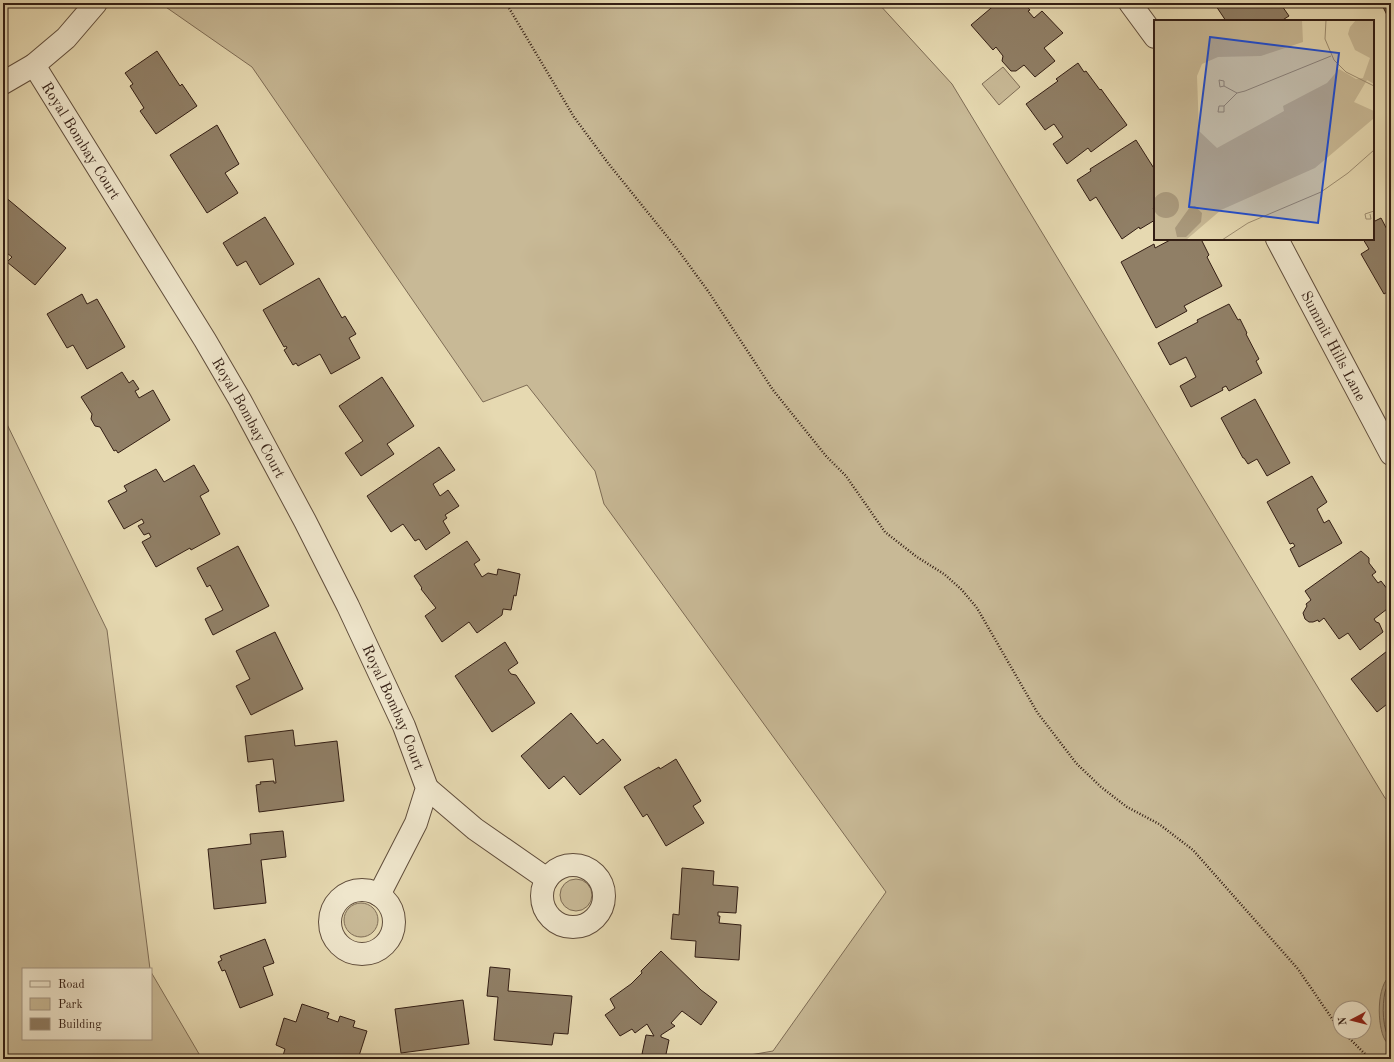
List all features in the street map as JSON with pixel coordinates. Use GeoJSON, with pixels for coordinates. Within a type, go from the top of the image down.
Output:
{"type":"FeatureCollection","features":[{"type":"Feature","properties":{"kind":"street"},"geometry":{"type":"LineString","coordinates":[[3,83],[34,66],[66,38],[96,3]]}},
{"type":"Feature","properties":{"kind":"street"},"geometry":{"type":"LineString","coordinates":[[1130,3],[1154,36]]}},
{"type":"Feature","properties":{"kind":"street","name":"Royal Bombay Court"},"geometry":{"type":"LineString","coordinates":[[34,66],[205,340],[240,400],[305,521],[348,606],[404,726],[427,788],[475,829],[547,880]]}},
{"type":"Feature","properties":{"kind":"street","name":"Summit Hills Lane"},"geometry":{"type":"LineString","coordinates":[[1278,240],[1391,454]]}},
{"type":"Feature","properties":{"kind":"street","name":"Royal Bombay Court"},"geometry":{"type":"LineString","coordinates":[[379,895],[416,822],[427,788]]}},
{"type":"Feature","properties":{"kind":"path"},"geometry":{"type":"LineString","coordinates":[[506,3],[574,117],[608,163],[678,250],[708,291],[773,390],[826,456],[846,476],[885,532],[918,557],[944,574],[962,590],[977,608],[1037,712],[1076,763],[1101,787],[1127,807],[1159,824],[1193,850],[1298,969],[1332,1019]]}},
{"type":"Feature","properties":{"kind":"path"},"geometry":{"type":"LineString","coordinates":[[1351,1040],[1370,1059]]}},
{"type":"Feature","properties":{"kind":"green space"},"geometry":{"type":"Polygon","coordinates":[[[160,3],[878,3],[952,84],[1385,798],[1391,803],[1391,1059],[727,1059],[773,1051],[886,892],[604,504],[595,471],[527,385],[483,402],[252,67],[160,3]]]}},
{"type":"Feature","properties":{"kind":"green space"},"geometry":{"type":"Polygon","coordinates":[[[1003,67],[1020,87],[999,105],[982,84],[1003,67]]]}},
{"type":"Feature","properties":{"kind":"green space"},"geometry":{"type":"Polygon","coordinates":[[[3,416],[107,630],[150,968],[22,968],[22,1040],[152,1040],[152,974],[202,1059],[3,1059],[3,416]]]}},
{"type":"Feature","properties":{"kind":"green space"},"geometry":{"type":"Polygon","coordinates":[[[573,879],[579,879],[588,883],[592,895],[588,907],[579,911],[573,911],[564,907],[560,898],[560,892],[564,883],[573,879]]]}},
{"type":"Feature","properties":{"kind":"green space"},"geometry":{"type":"Polygon","coordinates":[[[361,903],[373,908],[378,920],[373,932],[361,937],[349,932],[344,920],[349,908],[361,903]]]}},
{"type":"Feature","properties":{"kind":"water"},"geometry":{"type":"Polygon","coordinates":[[[1391,975],[1391,1048],[1382,1034],[1379,1006],[1383,987],[1386,980],[1391,975]]]}},
{"type":"Feature","properties":{"kind":"building"},"geometry":{"type":"Polygon","coordinates":[[[997,3],[1024,3],[1034,18],[1042,11],[1063,33],[1044,48],[1055,61],[1035,77],[1024,65],[1016,71],[1011,71],[1002,61],[1003,56],[996,47],[993,50],[971,25],[997,3]]]}},
{"type":"Feature","properties":{"kind":"building"},"geometry":{"type":"Polygon","coordinates":[[[1214,3],[1280,3],[1289,16],[1283,20],[1225,20],[1214,3]]]}},
{"type":"Feature","properties":{"kind":"building"},"geometry":{"type":"Polygon","coordinates":[[[1381,3],[1391,3],[1391,23],[1381,3]]]}},
{"type":"Feature","properties":{"kind":"building"},"geometry":{"type":"Polygon","coordinates":[[[157,51],[180,86],[182,84],[197,106],[156,134],[140,111],[144,108],[130,86],[133,84],[125,73],[157,51]]]}},
{"type":"Feature","properties":{"kind":"building"},"geometry":{"type":"Polygon","coordinates":[[[1078,63],[1084,72],[1086,71],[1100,90],[1101,89],[1127,125],[1091,152],[1088,148],[1067,164],[1053,144],[1063,137],[1054,124],[1045,130],[1026,104],[1058,81],[1056,79],[1078,63]]]}},
{"type":"Feature","properties":{"kind":"building"},"geometry":{"type":"Polygon","coordinates":[[[217,125],[239,164],[225,173],[238,193],[207,213],[170,155],[217,125]]]}},
{"type":"Feature","properties":{"kind":"building"},"geometry":{"type":"Polygon","coordinates":[[[1136,140],[1154,168],[1154,221],[1140,229],[1139,227],[1122,239],[1096,197],[1090,201],[1077,180],[1091,171],[1090,169],[1136,140]]]}},
{"type":"Feature","properties":{"kind":"building"},"geometry":{"type":"Polygon","coordinates":[[[4,196],[66,248],[35,285],[7,262],[12,257],[3,250],[4,196]]]}},
{"type":"Feature","properties":{"kind":"building"},"geometry":{"type":"Polygon","coordinates":[[[265,217],[294,264],[260,285],[246,261],[237,266],[223,243],[265,217]]]}},
{"type":"Feature","properties":{"kind":"building"},"geometry":{"type":"Polygon","coordinates":[[[1381,218],[1391,237],[1391,290],[1384,294],[1361,254],[1369,249],[1364,240],[1374,240],[1374,222],[1381,218]]]}},
{"type":"Feature","properties":{"kind":"building"},"geometry":{"type":"Polygon","coordinates":[[[1170,240],[1202,240],[1209,255],[1207,257],[1222,286],[1184,306],[1187,311],[1156,328],[1121,262],[1154,244],[1155,248],[1170,240]]]}},
{"type":"Feature","properties":{"kind":"building"},"geometry":{"type":"Polygon","coordinates":[[[319,278],[342,318],[345,316],[356,334],[349,338],[360,358],[331,374],[320,354],[298,366],[296,363],[293,365],[284,350],[287,348],[286,346],[284,347],[263,310],[319,278]]]}},
{"type":"Feature","properties":{"kind":"building"},"geometry":{"type":"Polygon","coordinates":[[[82,294],[87,304],[97,299],[125,347],[87,369],[73,345],[67,348],[47,314],[82,294]]]}},
{"type":"Feature","properties":{"kind":"building"},"geometry":{"type":"Polygon","coordinates":[[[1229,304],[1238,320],[1240,319],[1247,333],[1246,334],[1259,359],[1256,361],[1262,373],[1229,391],[1226,386],[1222,388],[1223,390],[1191,407],[1180,386],[1196,377],[1186,357],[1170,365],[1158,343],[1198,322],[1197,320],[1229,304]]]}},
{"type":"Feature","properties":{"kind":"building"},"geometry":{"type":"Polygon","coordinates":[[[122,372],[129,383],[133,380],[139,389],[135,391],[139,398],[153,390],[170,420],[118,453],[116,450],[114,451],[100,427],[95,426],[91,419],[92,414],[81,397],[122,372]]]}},
{"type":"Feature","properties":{"kind":"building"},"geometry":{"type":"Polygon","coordinates":[[[382,377],[414,426],[387,444],[394,454],[361,476],[345,453],[363,441],[339,406],[382,377]]]}},
{"type":"Feature","properties":{"kind":"building"},"geometry":{"type":"Polygon","coordinates":[[[1255,399],[1290,463],[1267,476],[1257,459],[1248,464],[1243,458],[1221,418],[1255,399]]]}},
{"type":"Feature","properties":{"kind":"building"},"geometry":{"type":"Polygon","coordinates":[[[439,447],[455,470],[433,484],[440,496],[448,490],[459,506],[445,515],[447,518],[443,521],[450,533],[426,550],[419,539],[415,541],[403,524],[391,532],[367,496],[439,447]]]}},
{"type":"Feature","properties":{"kind":"building"},"geometry":{"type":"Polygon","coordinates":[[[194,465],[209,491],[200,496],[220,534],[191,550],[190,548],[156,567],[142,542],[151,537],[149,533],[144,535],[138,526],[144,523],[142,519],[124,529],[108,501],[127,491],[124,486],[156,469],[164,482],[194,465]]]}},
{"type":"Feature","properties":{"kind":"building"},"geometry":{"type":"Polygon","coordinates":[[[1312,476],[1327,502],[1317,509],[1324,523],[1329,520],[1342,543],[1299,567],[1290,549],[1295,546],[1293,543],[1290,544],[1267,502],[1312,476]]]}},
{"type":"Feature","properties":{"kind":"building"},"geometry":{"type":"Polygon","coordinates":[[[467,541],[480,560],[474,564],[482,577],[488,573],[497,575],[498,569],[520,574],[516,596],[514,595],[511,610],[503,609],[502,615],[477,633],[469,622],[442,642],[425,616],[436,608],[421,589],[422,588],[414,576],[467,541]]]}},
{"type":"Feature","properties":{"kind":"building"},"geometry":{"type":"Polygon","coordinates":[[[238,546],[269,606],[213,635],[205,619],[223,610],[210,585],[207,587],[197,568],[238,546]]]}},
{"type":"Feature","properties":{"kind":"building"},"geometry":{"type":"Polygon","coordinates":[[[1361,551],[1369,558],[1369,563],[1376,572],[1372,575],[1378,583],[1381,581],[1388,590],[1391,591],[1391,606],[1374,619],[1379,623],[1383,632],[1360,650],[1348,633],[1339,639],[1324,618],[1319,622],[1318,620],[1309,622],[1305,619],[1303,613],[1307,606],[1306,604],[1311,600],[1305,591],[1361,551]]]}},
{"type":"Feature","properties":{"kind":"building"},"geometry":{"type":"Polygon","coordinates":[[[275,632],[303,689],[251,715],[236,686],[250,679],[236,651],[275,632]]]}},
{"type":"Feature","properties":{"kind":"building"},"geometry":{"type":"Polygon","coordinates":[[[505,642],[518,663],[508,670],[511,674],[516,675],[535,703],[492,732],[455,676],[505,642]]]}},
{"type":"Feature","properties":{"kind":"building"},"geometry":{"type":"Polygon","coordinates":[[[1391,648],[1391,701],[1377,712],[1351,679],[1391,648]]]}},
{"type":"Feature","properties":{"kind":"building"},"geometry":{"type":"Polygon","coordinates":[[[571,713],[597,744],[603,739],[621,760],[580,795],[564,776],[549,789],[521,756],[571,713]]]}},
{"type":"Feature","properties":{"kind":"building"},"geometry":{"type":"Polygon","coordinates":[[[293,730],[295,746],[337,741],[344,801],[259,812],[256,785],[261,784],[260,782],[274,781],[274,783],[276,783],[273,759],[248,762],[245,736],[293,730]]]}},
{"type":"Feature","properties":{"kind":"building"},"geometry":{"type":"Polygon","coordinates":[[[676,759],[701,801],[693,806],[704,823],[666,846],[647,814],[643,817],[624,787],[659,767],[660,769],[676,759]]]}},
{"type":"Feature","properties":{"kind":"building"},"geometry":{"type":"Polygon","coordinates":[[[283,831],[286,857],[261,860],[266,903],[214,909],[208,849],[251,844],[250,834],[283,831]]]}},
{"type":"Feature","properties":{"kind":"building"},"geometry":{"type":"Polygon","coordinates":[[[682,868],[714,871],[713,885],[738,887],[736,913],[718,912],[718,916],[720,916],[719,923],[741,925],[739,960],[695,957],[696,941],[671,939],[673,914],[679,915],[682,868]]]}},
{"type":"Feature","properties":{"kind":"building"},"geometry":{"type":"Polygon","coordinates":[[[265,939],[274,963],[263,967],[273,995],[240,1008],[225,970],[222,971],[218,962],[222,960],[220,956],[265,939]]]}},
{"type":"Feature","properties":{"kind":"building"},"geometry":{"type":"Polygon","coordinates":[[[661,951],[701,990],[717,1002],[701,1025],[682,1011],[671,1023],[675,1026],[661,1035],[661,1037],[669,1040],[665,1059],[642,1054],[646,1035],[654,1036],[647,1024],[635,1033],[632,1029],[620,1036],[605,1015],[615,1008],[610,999],[631,984],[642,973],[641,971],[661,951]]]}},
{"type":"Feature","properties":{"kind":"building"},"geometry":{"type":"Polygon","coordinates":[[[490,967],[510,969],[508,991],[572,996],[568,1034],[554,1033],[552,1045],[494,1040],[498,997],[487,996],[490,967]]]}},
{"type":"Feature","properties":{"kind":"building"},"geometry":{"type":"Polygon","coordinates":[[[463,1000],[469,1044],[401,1053],[395,1009],[463,1000]]]}},
{"type":"Feature","properties":{"kind":"building"},"geometry":{"type":"Polygon","coordinates":[[[302,1004],[329,1013],[327,1018],[338,1022],[340,1016],[355,1021],[353,1027],[367,1031],[358,1059],[282,1059],[285,1049],[276,1045],[284,1018],[296,1022],[302,1004]]]}}]}
